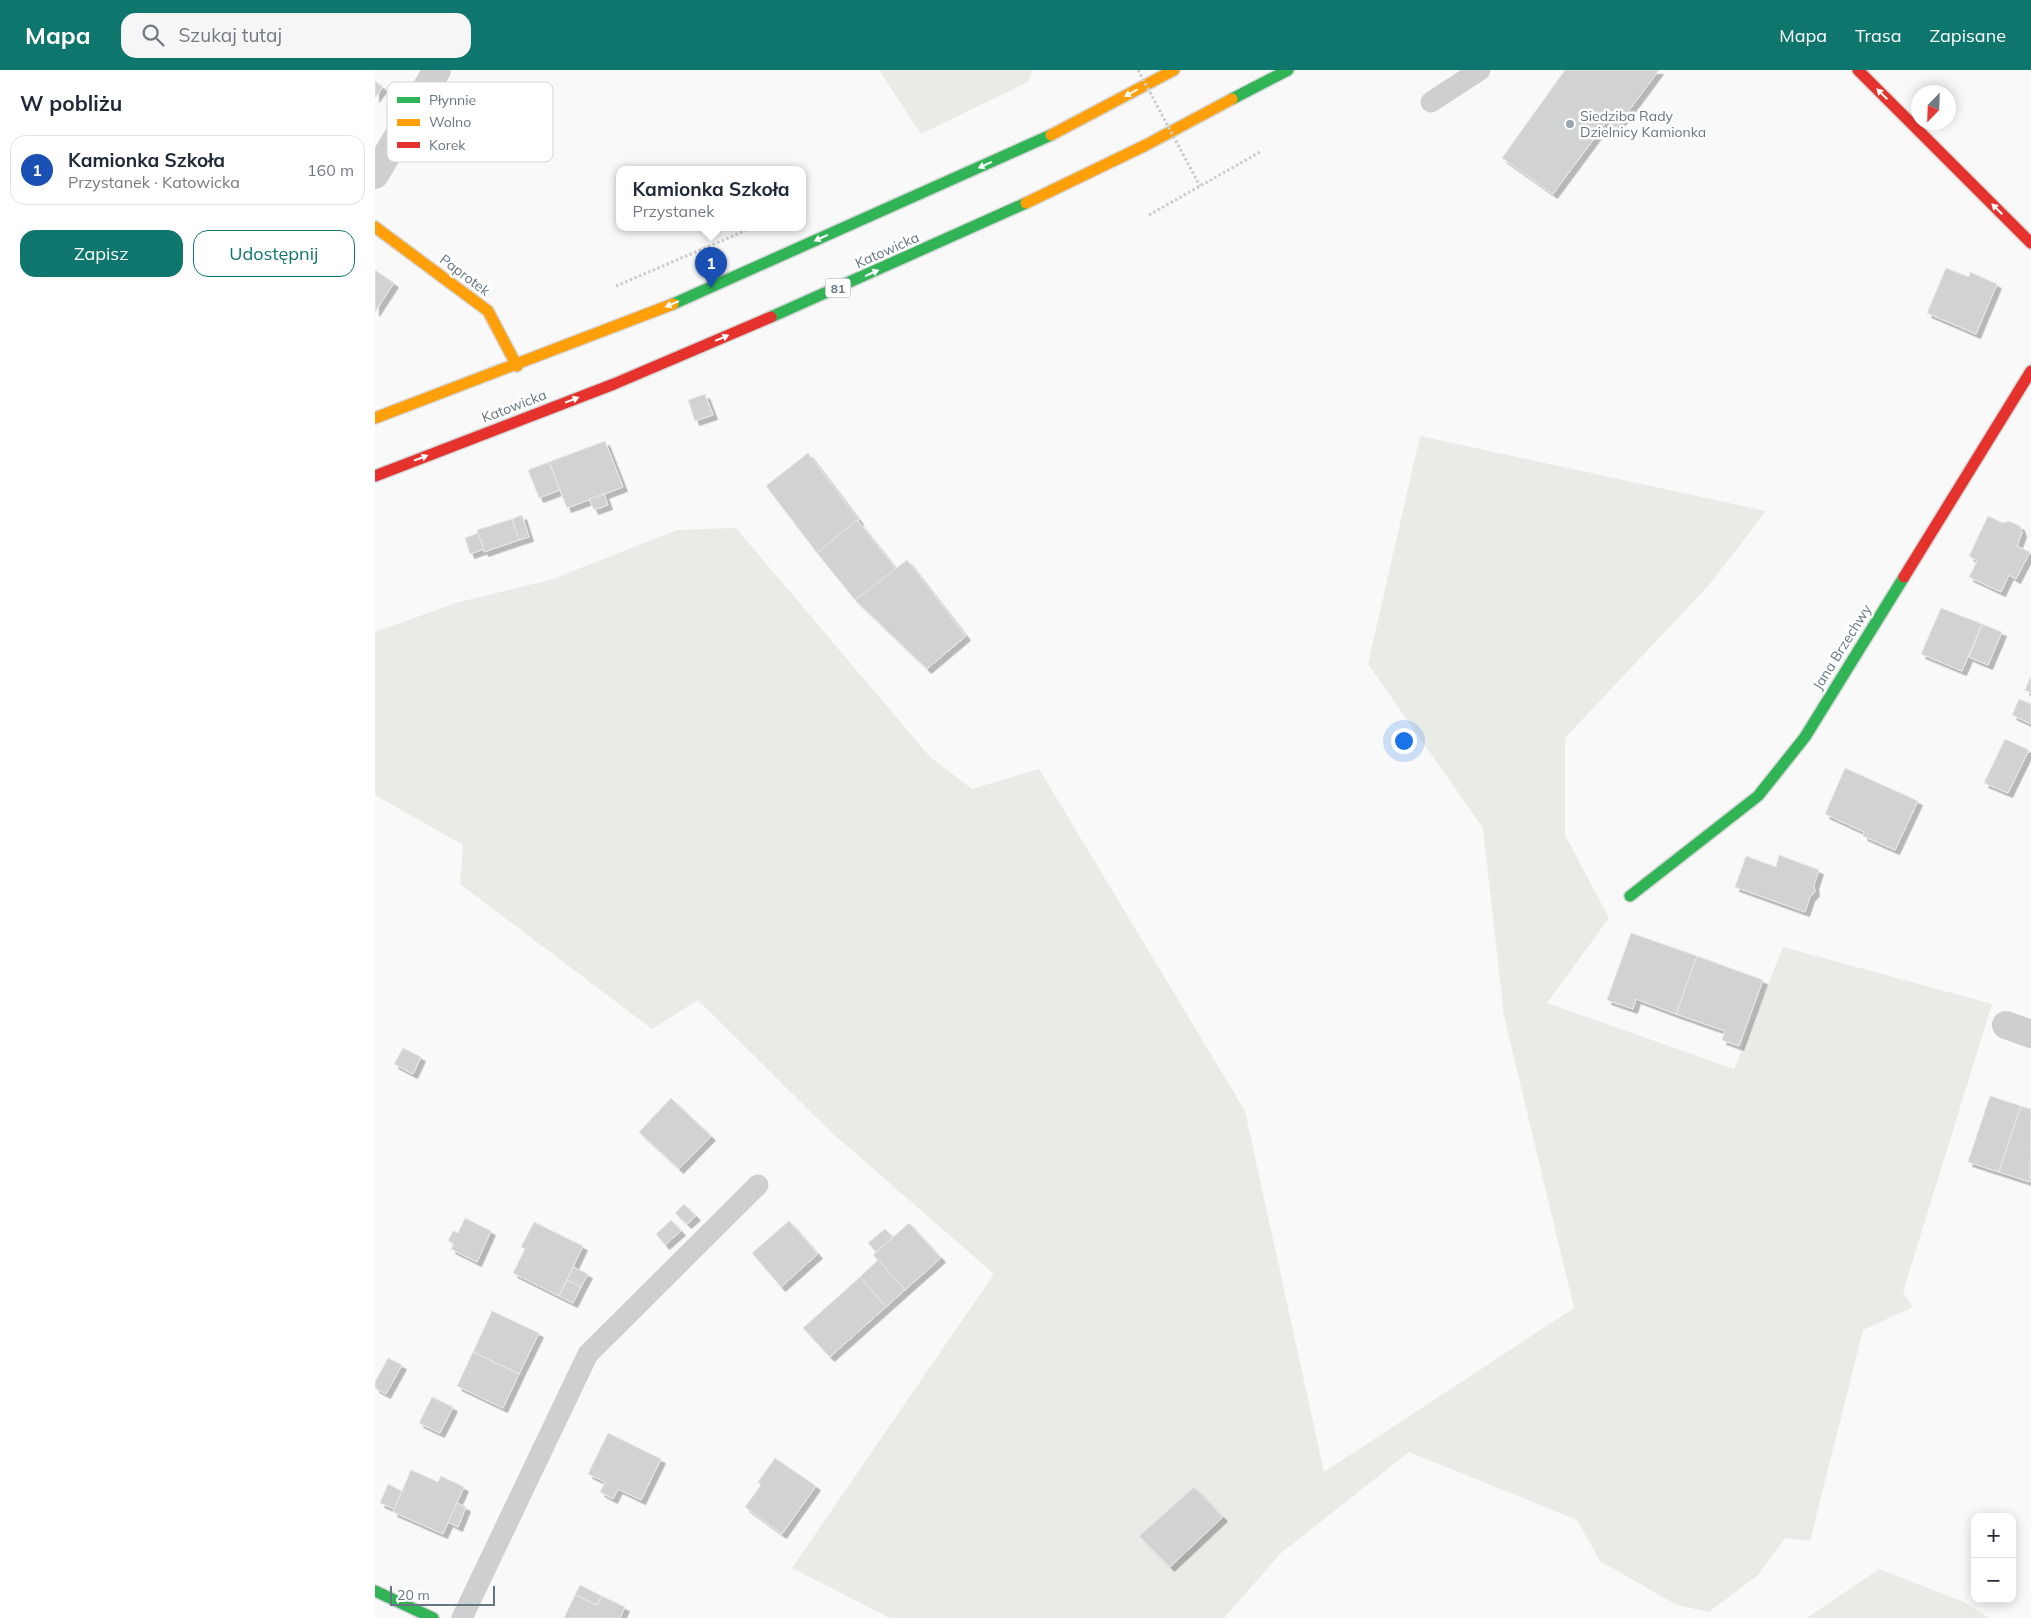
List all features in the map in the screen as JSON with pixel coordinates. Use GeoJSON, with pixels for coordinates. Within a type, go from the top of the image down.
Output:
{"type":"FeatureCollection","features":[{"type":"Feature","properties":{"kind":"main road"},"geometry":{"type":"LineString","coordinates":[[375,418],[638,319],[738,276],[1047,136],[1174,70]]}},
{"type":"Feature","properties":{"kind":"main road","name":"Katowicka"},"geometry":{"type":"LineString","coordinates":[[375,476],[614,384],[847,284],[999,216],[1146,146],[1288,70]]}},
{"type":"Feature","properties":{"kind":"main road"},"geometry":{"type":"LineString","coordinates":[[1858,70],[2031,243]]}},
{"type":"Feature","properties":{"kind":"main road","name":"Paprotek"},"geometry":{"type":"LineString","coordinates":[[375,228],[488,311],[517,366]]}},
{"type":"Feature","properties":{"kind":"main road","name":"Jana Brzechwy"},"geometry":{"type":"LineString","coordinates":[[1630,896],[1758,796],[1805,737],[2031,371]]}},
{"type":"Feature","properties":{"kind":"main road"},"geometry":{"type":"LineString","coordinates":[[375,1591],[403,1612],[433,1618]]}},
{"type":"Feature","properties":{"kind":"street"},"geometry":{"type":"LineString","coordinates":[[430,82],[437,70]]}},
{"type":"Feature","properties":{"kind":"street"},"geometry":{"type":"LineString","coordinates":[[375,175],[387,155]]}},
{"type":"Feature","properties":{"kind":"street"},"geometry":{"type":"LineString","coordinates":[[2006,1026],[2031,1034]]}},
{"type":"Feature","properties":{"kind":"lane"},"geometry":{"type":"LineString","coordinates":[[1431,102],[1480,70]]}},
{"type":"Feature","properties":{"kind":"lane"},"geometry":{"type":"LineString","coordinates":[[462,1618],[588,1354],[758,1185]]}},
{"type":"Feature","properties":{"kind":"path"},"geometry":{"type":"LineString","coordinates":[[1138,70],[1200,186]]}},
{"type":"Feature","properties":{"kind":"path"},"geometry":{"type":"LineString","coordinates":[[1149,215],[1260,152]]}},
{"type":"Feature","properties":{"kind":"path"},"geometry":{"type":"LineString","coordinates":[[616,286],[745,231]]}},
{"type":"Feature","properties":{"kind":"shaded area"},"geometry":{"type":"Polygon","coordinates":[[[879,70],[1033,70],[1028,82],[921,134],[879,70]]]}},
{"type":"Feature","properties":{"kind":"shaded area"},"geometry":{"type":"Polygon","coordinates":[[[1420,436],[1766,511],[1709,585],[1565,738],[1565,835],[1609,918],[1547,1003],[1734,1069],[1783,947],[1992,1004],[1903,1292],[1913,1307],[1863,1330],[1810,1541],[1785,1538],[1758,1575],[1709,1612],[1677,1605],[1600,1561],[1577,1520],[1409,1452],[1281,1553],[1224,1618],[890,1618],[792,1568],[994,1274],[832,1133],[698,1000],[652,1029],[460,884],[463,845],[375,795],[375,632],[459,602],[550,580],[677,530],[736,528],[930,757],[972,789],[1039,769],[1245,1111],[1324,1472],[1574,1308],[1504,1016],[1483,828],[1368,664],[1420,436]]]}},
{"type":"Feature","properties":{"kind":"shaded area"},"geometry":{"type":"Polygon","coordinates":[[[1879,1569],[1964,1602],[1989,1618],[1807,1618],[1879,1569]]]}},
{"type":"Feature","properties":{"kind":"building"},"geometry":{"type":"Polygon","coordinates":[[[1565,70],[1659,70],[1616,128],[1607,121],[1553,194],[1502,158],[1565,70]]]}},
{"type":"Feature","properties":{"kind":"building"},"geometry":{"type":"Polygon","coordinates":[[[375,81],[383,87],[375,98],[375,81]]]}},
{"type":"Feature","properties":{"kind":"building"},"geometry":{"type":"Polygon","coordinates":[[[1946,268],[1969,277],[1970,272],[1997,284],[1976,334],[1927,313],[1946,268]]]}},
{"type":"Feature","properties":{"kind":"building"},"geometry":{"type":"Polygon","coordinates":[[[375,270],[394,283],[375,312],[375,270]]]}},
{"type":"Feature","properties":{"kind":"building"},"geometry":{"type":"Polygon","coordinates":[[[705,394],[713,415],[695,421],[688,400],[705,394]]]}},
{"type":"Feature","properties":{"kind":"building"},"geometry":{"type":"Polygon","coordinates":[[[605,441],[623,487],[567,508],[549,462],[605,441]]]}},
{"type":"Feature","properties":{"kind":"building"},"geometry":{"type":"Polygon","coordinates":[[[808,453],[859,520],[817,553],[766,486],[808,453]]]}},
{"type":"Feature","properties":{"kind":"building"},"geometry":{"type":"Polygon","coordinates":[[[549,462],[560,490],[539,498],[528,470],[549,462]]]}},
{"type":"Feature","properties":{"kind":"building"},"geometry":{"type":"Polygon","coordinates":[[[604,494],[608,505],[594,510],[589,499],[604,494]]]}},
{"type":"Feature","properties":{"kind":"building"},"geometry":{"type":"Polygon","coordinates":[[[522,515],[529,537],[519,540],[512,519],[522,515]]]}},
{"type":"Feature","properties":{"kind":"building"},"geometry":{"type":"Polygon","coordinates":[[[1988,516],[2003,523],[2009,521],[2020,526],[2022,533],[2017,546],[2030,552],[2016,579],[2009,575],[2001,592],[1969,577],[1977,561],[1969,556],[1988,516]]]}},
{"type":"Feature","properties":{"kind":"building"},"geometry":{"type":"Polygon","coordinates":[[[512,519],[519,540],[484,552],[477,530],[512,519]]]}},
{"type":"Feature","properties":{"kind":"building"},"geometry":{"type":"Polygon","coordinates":[[[857,520],[896,569],[855,600],[817,553],[857,520]]]}},
{"type":"Feature","properties":{"kind":"building"},"geometry":{"type":"Polygon","coordinates":[[[478,533],[484,549],[470,554],[465,538],[478,533]]]}},
{"type":"Feature","properties":{"kind":"building"},"geometry":{"type":"Polygon","coordinates":[[[907,560],[966,636],[927,669],[855,600],[907,560]]]}},
{"type":"Feature","properties":{"kind":"building"},"geometry":{"type":"Polygon","coordinates":[[[1941,608],[1982,624],[1962,671],[1921,654],[1941,608]]]}},
{"type":"Feature","properties":{"kind":"building"},"geometry":{"type":"Polygon","coordinates":[[[1982,624],[2002,632],[1988,665],[1969,657],[1982,624]]]}},
{"type":"Feature","properties":{"kind":"building"},"geometry":{"type":"Polygon","coordinates":[[[2031,676],[2031,693],[2025,690],[2031,676]]]}},
{"type":"Feature","properties":{"kind":"building"},"geometry":{"type":"Polygon","coordinates":[[[2019,699],[2031,704],[2031,724],[2012,715],[2019,699]]]}},
{"type":"Feature","properties":{"kind":"building"},"geometry":{"type":"Polygon","coordinates":[[[2005,739],[2029,750],[2008,793],[1984,783],[2005,739]]]}},
{"type":"Feature","properties":{"kind":"building"},"geometry":{"type":"Polygon","coordinates":[[[1845,768],[1918,801],[1895,850],[1863,836],[1864,832],[1825,814],[1845,768]]]}},
{"type":"Feature","properties":{"kind":"building"},"geometry":{"type":"Polygon","coordinates":[[[1779,855],[1819,870],[1814,885],[1815,892],[1810,897],[1805,912],[1735,887],[1746,856],[1776,867],[1779,855]]]}},
{"type":"Feature","properties":{"kind":"building"},"geometry":{"type":"Polygon","coordinates":[[[1631,933],[1697,956],[1676,1014],[1636,999],[1633,1009],[1607,1000],[1631,933]]]}},
{"type":"Feature","properties":{"kind":"building"},"geometry":{"type":"Polygon","coordinates":[[[1697,956],[1763,980],[1739,1046],[1722,1040],[1725,1031],[1676,1014],[1697,956]]]}},
{"type":"Feature","properties":{"kind":"building"},"geometry":{"type":"Polygon","coordinates":[[[403,1048],[421,1057],[413,1074],[394,1064],[403,1048]]]}},
{"type":"Feature","properties":{"kind":"building"},"geometry":{"type":"Polygon","coordinates":[[[1990,1096],[2021,1106],[1999,1172],[1968,1162],[1990,1096]]]}},
{"type":"Feature","properties":{"kind":"building"},"geometry":{"type":"Polygon","coordinates":[[[671,1098],[711,1136],[679,1169],[639,1132],[671,1098]]]}},
{"type":"Feature","properties":{"kind":"building"},"geometry":{"type":"Polygon","coordinates":[[[2021,1106],[2031,1109],[2030,1182],[1999,1172],[2021,1106]]]}},
{"type":"Feature","properties":{"kind":"building"},"geometry":{"type":"Polygon","coordinates":[[[684,1204],[696,1216],[687,1224],[675,1213],[684,1204]]]}},
{"type":"Feature","properties":{"kind":"building"},"geometry":{"type":"Polygon","coordinates":[[[465,1218],[491,1231],[477,1262],[451,1249],[454,1244],[448,1241],[453,1231],[458,1233],[465,1218]]]}},
{"type":"Feature","properties":{"kind":"building"},"geometry":{"type":"Polygon","coordinates":[[[671,1220],[681,1231],[665,1245],[656,1234],[671,1220]]]}},
{"type":"Feature","properties":{"kind":"building"},"geometry":{"type":"Polygon","coordinates":[[[789,1221],[818,1254],[781,1287],[752,1253],[789,1221]]]}},
{"type":"Feature","properties":{"kind":"building"},"geometry":{"type":"Polygon","coordinates":[[[534,1222],[583,1246],[559,1296],[513,1273],[525,1249],[521,1247],[534,1222]]]}},
{"type":"Feature","properties":{"kind":"building"},"geometry":{"type":"Polygon","coordinates":[[[909,1223],[941,1258],[905,1290],[873,1255],[909,1223]]]}},
{"type":"Feature","properties":{"kind":"building"},"geometry":{"type":"Polygon","coordinates":[[[885,1229],[893,1237],[876,1252],[868,1243],[885,1229]]]}},
{"type":"Feature","properties":{"kind":"building"},"geometry":{"type":"Polygon","coordinates":[[[878,1260],[905,1290],[886,1307],[860,1277],[878,1260]]]}},
{"type":"Feature","properties":{"kind":"building"},"geometry":{"type":"Polygon","coordinates":[[[573,1267],[588,1274],[581,1287],[567,1280],[573,1267]]]}},
{"type":"Feature","properties":{"kind":"building"},"geometry":{"type":"Polygon","coordinates":[[[860,1277],[886,1307],[830,1357],[803,1328],[860,1277]]]}},
{"type":"Feature","properties":{"kind":"building"},"geometry":{"type":"Polygon","coordinates":[[[567,1280],[581,1287],[573,1303],[559,1296],[567,1280]]]}},
{"type":"Feature","properties":{"kind":"building"},"geometry":{"type":"Polygon","coordinates":[[[492,1311],[539,1333],[519,1374],[473,1352],[492,1311]]]}},
{"type":"Feature","properties":{"kind":"building"},"geometry":{"type":"Polygon","coordinates":[[[473,1352],[519,1374],[503,1408],[457,1386],[473,1352]]]}},
{"type":"Feature","properties":{"kind":"building"},"geometry":{"type":"Polygon","coordinates":[[[388,1358],[402,1365],[386,1394],[375,1388],[375,1382],[388,1358]]]}},
{"type":"Feature","properties":{"kind":"building"},"geometry":{"type":"Polygon","coordinates":[[[432,1397],[453,1407],[440,1433],[419,1423],[432,1397]]]}},
{"type":"Feature","properties":{"kind":"building"},"geometry":{"type":"Polygon","coordinates":[[[608,1433],[661,1459],[641,1500],[618,1489],[613,1499],[600,1492],[605,1482],[588,1474],[608,1433]]]}},
{"type":"Feature","properties":{"kind":"building"},"geometry":{"type":"Polygon","coordinates":[[[775,1458],[816,1486],[782,1534],[745,1507],[761,1485],[758,1482],[775,1458]]]}},
{"type":"Feature","properties":{"kind":"building"},"geometry":{"type":"Polygon","coordinates":[[[411,1470],[438,1482],[441,1476],[464,1487],[443,1534],[393,1512],[411,1470]]]}},
{"type":"Feature","properties":{"kind":"building"},"geometry":{"type":"Polygon","coordinates":[[[388,1484],[402,1491],[394,1509],[380,1503],[388,1484]]]}},
{"type":"Feature","properties":{"kind":"building"},"geometry":{"type":"Polygon","coordinates":[[[1194,1487],[1223,1517],[1170,1567],[1139,1536],[1194,1487]]]}},
{"type":"Feature","properties":{"kind":"building"},"geometry":{"type":"Polygon","coordinates":[[[457,1503],[466,1507],[458,1527],[448,1522],[457,1503]]]}},
{"type":"Feature","properties":{"kind":"building"},"geometry":{"type":"Polygon","coordinates":[[[580,1585],[602,1596],[597,1605],[575,1595],[580,1585]]]}},
{"type":"Feature","properties":{"kind":"building"},"geometry":{"type":"Polygon","coordinates":[[[575,1595],[597,1605],[602,1596],[625,1607],[620,1618],[564,1618],[575,1595]]]}},
{"type":"Feature","properties":{"kind":"traffic: fast"},"geometry":{"type":"LineString","coordinates":[[1232,99],[1288,70]]}},
{"type":"Feature","properties":{"kind":"traffic: fast"},"geometry":{"type":"LineString","coordinates":[[673,304],[1051,135]]}},
{"type":"Feature","properties":{"kind":"traffic: fast"},"geometry":{"type":"LineString","coordinates":[[771,317],[1026,203]]}},
{"type":"Feature","properties":{"kind":"traffic: fast"},"geometry":{"type":"LineString","coordinates":[[1630,896],[1758,796],[1805,737],[1904,577]]}},
{"type":"Feature","properties":{"kind":"traffic: fast"},"geometry":{"type":"LineString","coordinates":[[375,1591],[433,1618]]}},
{"type":"Feature","properties":{"kind":"traffic: slow"},"geometry":{"type":"LineString","coordinates":[[1051,135],[1174,70]]}},
{"type":"Feature","properties":{"kind":"traffic: slow"},"geometry":{"type":"LineString","coordinates":[[1026,203],[1146,145],[1232,99]]}},
{"type":"Feature","properties":{"kind":"traffic: slow"},"geometry":{"type":"LineString","coordinates":[[375,227],[488,311],[517,366]]}},
{"type":"Feature","properties":{"kind":"traffic: slow"},"geometry":{"type":"LineString","coordinates":[[375,418],[673,304]]}},
{"type":"Feature","properties":{"kind":"traffic: jam"},"geometry":{"type":"LineString","coordinates":[[1858,70],[2031,243]]}},
{"type":"Feature","properties":{"kind":"traffic: jam"},"geometry":{"type":"LineString","coordinates":[[375,476],[614,384],[771,317]]}},
{"type":"Feature","properties":{"kind":"traffic: jam"},"geometry":{"type":"LineString","coordinates":[[1904,577],[2031,371]]}},
{"type":"Feature","properties":{"kind":"place","name":"Siedziba Rady Dzielnicy Kamionka"},"geometry":{"type":"Point","coordinates":[1570,124]}},
{"type":"Feature","properties":{"kind":"place","name":"Kamionka Szkoła"},"geometry":{"type":"Point","coordinates":[711,288]}}]}
